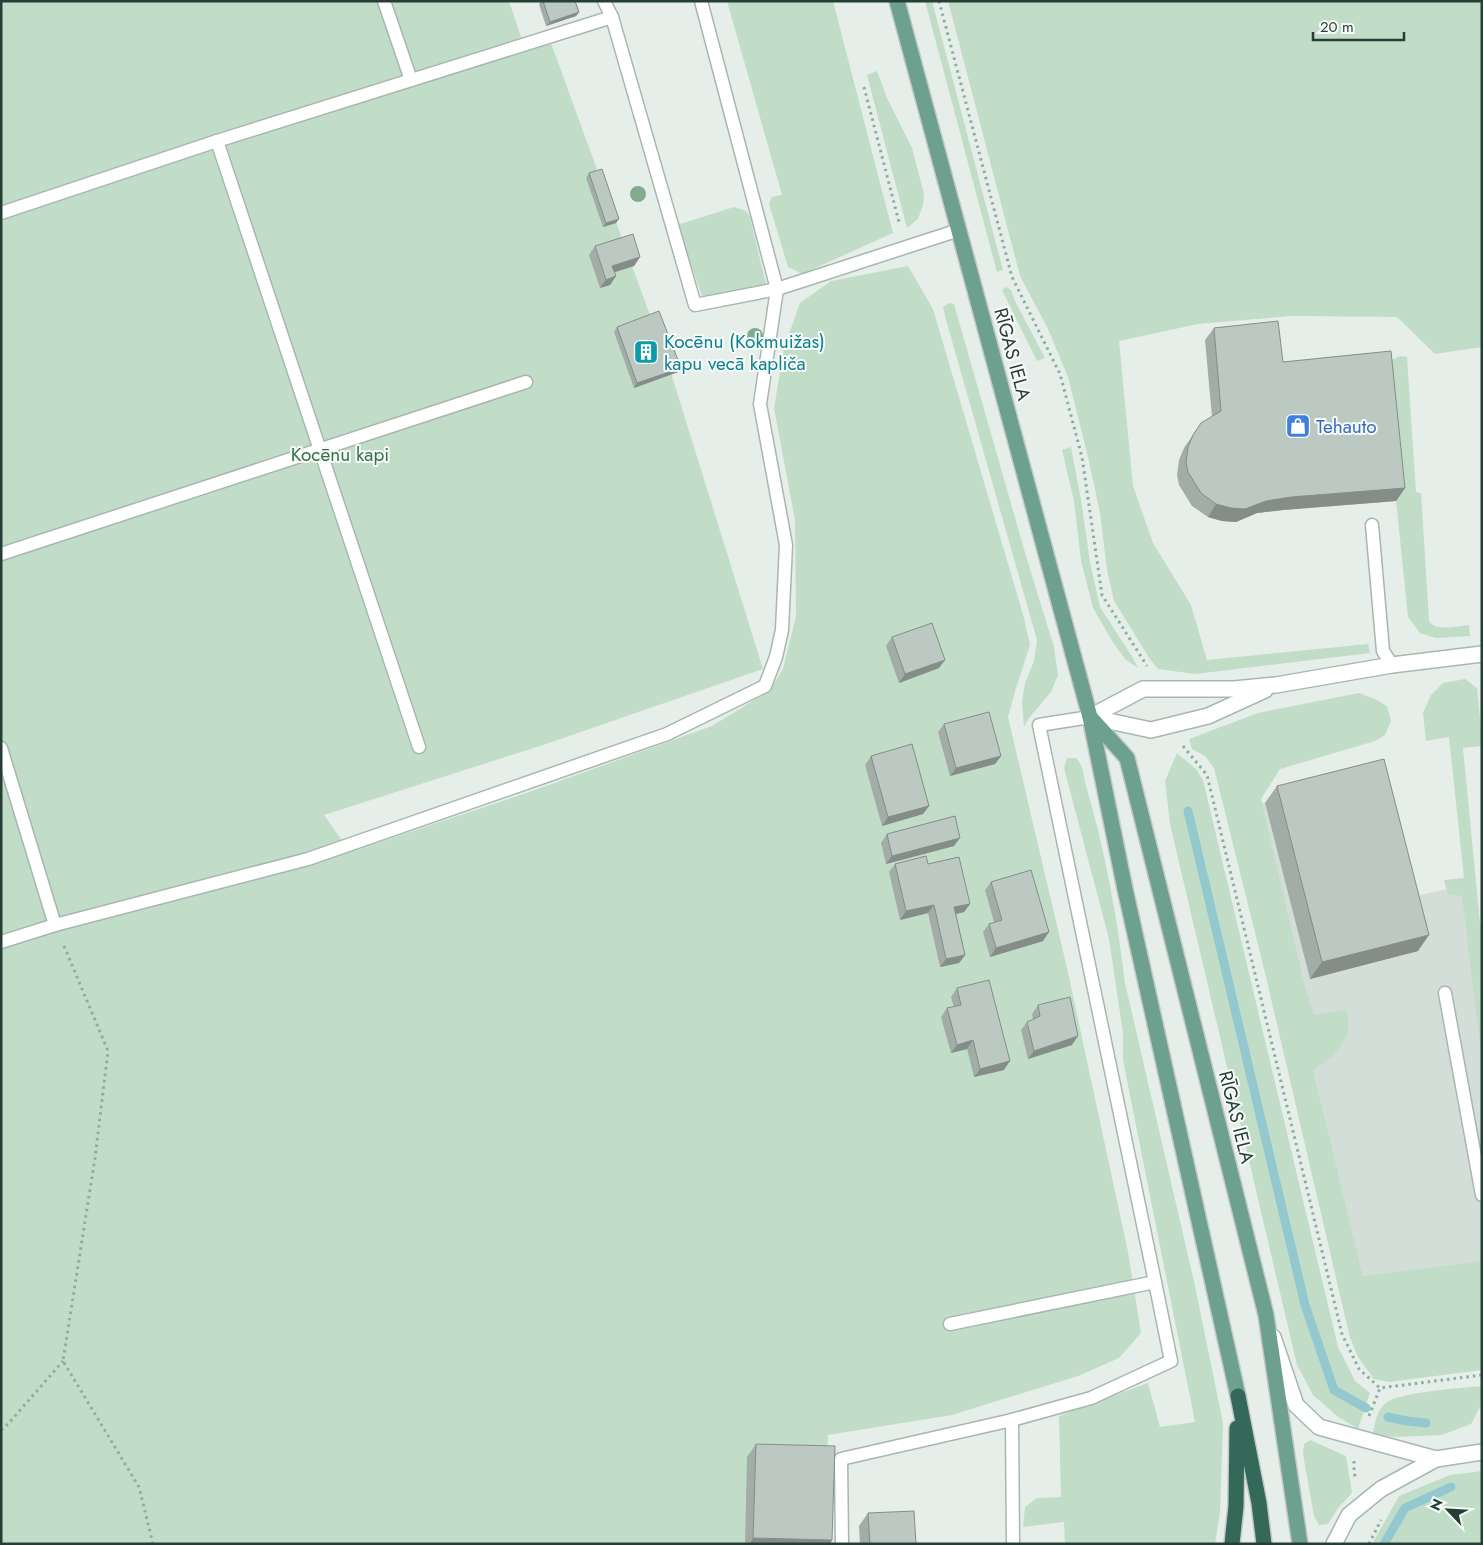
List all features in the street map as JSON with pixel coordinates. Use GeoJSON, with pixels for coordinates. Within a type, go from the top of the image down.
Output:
{"type":"FeatureCollection","features":[{"type":"Feature","properties":{"kind":"highway"},"geometry":{"type":"LineString","coordinates":[[1232,1544],[1236,1506],[1238,1396]]}},
{"type":"Feature","properties":{"kind":"highway"},"geometry":{"type":"LineString","coordinates":[[1238,1396],[1259,1503],[1264,1544]]}},
{"type":"Feature","properties":{"kind":"main road","name":"RĪGAS IELA"},"geometry":{"type":"LineString","coordinates":[[898,1],[1090,717],[1125,889],[1238,1396]]}},
{"type":"Feature","properties":{"kind":"main road","name":"RĪGAS IELA"},"geometry":{"type":"LineString","coordinates":[[1090,717],[1127,758],[1266,1316],[1300,1544]]}},
{"type":"Feature","properties":{"kind":"street"},"geometry":{"type":"LineString","coordinates":[[1090,717],[1143,689],[1234,689],[1276,685],[1392,665],[1482,654]]}},
{"type":"Feature","properties":{"kind":"street"},"geometry":{"type":"LineString","coordinates":[[1090,717],[1151,730],[1208,716],[1276,685]]}},
{"type":"Feature","properties":{"kind":"street"},"geometry":{"type":"LineString","coordinates":[[1266,1316],[1296,1405],[1319,1427],[1436,1459]]}},
{"type":"Feature","properties":{"kind":"street"},"geometry":{"type":"LineString","coordinates":[[1334,1544],[1349,1515],[1381,1489],[1436,1459],[1482,1452]]}},
{"type":"Feature","properties":{"kind":"lane"},"geometry":{"type":"LineString","coordinates":[[384,1],[411,80]]}},
{"type":"Feature","properties":{"kind":"lane"},"geometry":{"type":"LineString","coordinates":[[604,1],[612,17],[695,306],[777,289],[959,230]]}},
{"type":"Feature","properties":{"kind":"lane"},"geometry":{"type":"LineString","coordinates":[[1,942],[55,925],[308,859],[667,734],[765,686],[776,657],[782,630],[786,545],[760,404],[777,289],[701,1]]}},
{"type":"Feature","properties":{"kind":"lane"},"geometry":{"type":"LineString","coordinates":[[1,213],[217,141],[612,17]]}},
{"type":"Feature","properties":{"kind":"lane"},"geometry":{"type":"LineString","coordinates":[[217,141],[419,747]]}},
{"type":"Feature","properties":{"kind":"lane"},"geometry":{"type":"LineString","coordinates":[[1,554],[526,382]]}},
{"type":"Feature","properties":{"kind":"lane"},"geometry":{"type":"LineString","coordinates":[[1372,525],[1383,651],[1392,665]]}},
{"type":"Feature","properties":{"kind":"lane"},"geometry":{"type":"LineString","coordinates":[[842,1544],[841,1459],[1012,1420],[1091,1398],[1171,1361],[1039,725],[1090,717]]}},
{"type":"Feature","properties":{"kind":"lane"},"geometry":{"type":"LineString","coordinates":[[1,748],[55,925]]}},
{"type":"Feature","properties":{"kind":"lane"},"geometry":{"type":"LineString","coordinates":[[1445,993],[1482,1195]]}},
{"type":"Feature","properties":{"kind":"lane"},"geometry":{"type":"LineString","coordinates":[[950,1324],[1155,1282]]}},
{"type":"Feature","properties":{"kind":"lane"},"geometry":{"type":"LineString","coordinates":[[1012,1420],[1013,1544]]}},
{"type":"Feature","properties":{"kind":"path"},"geometry":{"type":"LineString","coordinates":[[939,1],[1012,277],[1060,374],[1082,457],[1102,595],[1149,669]]}},
{"type":"Feature","properties":{"kind":"path"},"geometry":{"type":"LineString","coordinates":[[864,87],[900,222]]}},
{"type":"Feature","properties":{"kind":"path"},"geometry":{"type":"LineString","coordinates":[[1182,744],[1207,775],[1342,1334],[1359,1369],[1380,1388],[1482,1375]]}},
{"type":"Feature","properties":{"kind":"path"},"geometry":{"type":"LineString","coordinates":[[1,1430],[63,1361],[95,1158],[108,1051],[55,925]]}},
{"type":"Feature","properties":{"kind":"path"},"geometry":{"type":"LineString","coordinates":[[63,1361],[139,1487],[153,1544]]}},
{"type":"Feature","properties":{"kind":"path"},"geometry":{"type":"LineString","coordinates":[[1367,1422],[1380,1388]]}},
{"type":"Feature","properties":{"kind":"path"},"geometry":{"type":"LineString","coordinates":[[1354,1460],[1354,1472],[1358,1487]]}},
{"type":"Feature","properties":{"kind":"path"},"geometry":{"type":"LineString","coordinates":[[1369,1544],[1383,1517]]}},
{"type":"Feature","properties":{"kind":"shaded area"},"geometry":{"type":"Polygon","coordinates":[[[1265,803],[1310,979],[1404,899],[1468,884],[1482,994],[1482,1282],[1369,1301],[1248,805],[1265,803]]]}},
{"type":"Feature","properties":{"kind":"green space","name":"Kocēnu kapi"},"geometry":{"type":"Polygon","coordinates":[[[1,1],[509,1],[521,37],[551,43],[671,373],[763,669],[543,745],[324,815],[350,852],[535,790],[712,726],[769,691],[783,669],[796,616],[795,520],[774,408],[784,348],[800,303],[831,281],[908,266],[933,309],[1024,618],[1030,645],[1008,717],[1067,968],[1128,1252],[1141,1333],[1119,1358],[1078,1376],[952,1415],[828,1435],[823,1544],[1,1544],[1,1]]]}},
{"type":"Feature","properties":{"kind":"green space"},"geometry":{"type":"Polygon","coordinates":[[[727,1],[833,1],[893,233],[802,274],[788,267],[769,204],[772,197],[782,195],[727,1]]]}},
{"type":"Feature","properties":{"kind":"green space"},"geometry":{"type":"Polygon","coordinates":[[[925,1],[932,1],[1003,270],[997,272],[925,1]]]}},
{"type":"Feature","properties":{"kind":"green space"},"geometry":{"type":"Polygon","coordinates":[[[948,1],[1482,1],[1482,347],[1435,354],[1397,317],[1292,316],[1198,324],[1119,341],[1133,486],[1153,543],[1191,605],[1207,660],[1368,644],[1370,653],[1195,674],[1158,669],[1150,659],[1114,601],[1107,570],[1100,513],[1068,377],[1048,329],[1020,276],[948,1]]]}},
{"type":"Feature","properties":{"kind":"green space"},"geometry":{"type":"Polygon","coordinates":[[[877,71],[887,98],[912,148],[924,194],[923,205],[918,219],[907,228],[867,75],[877,71]]]}},
{"type":"Feature","properties":{"kind":"green space"},"geometry":{"type":"Polygon","coordinates":[[[734,207],[746,211],[750,217],[766,284],[721,294],[702,296],[677,225],[734,207]]]}},
{"type":"Feature","properties":{"kind":"green space"},"geometry":{"type":"Polygon","coordinates":[[[1006,287],[1011,290],[1045,358],[1037,361],[1002,290],[1006,287]]]}},
{"type":"Feature","properties":{"kind":"green space"},"geometry":{"type":"Polygon","coordinates":[[[949,303],[954,304],[1054,647],[1058,675],[1051,692],[1029,718],[1024,727],[1022,702],[1025,683],[1034,661],[1037,640],[945,316],[943,307],[949,303]]]}},
{"type":"Feature","properties":{"kind":"green space"},"geometry":{"type":"Polygon","coordinates":[[[1400,356],[1407,357],[1416,492],[1421,493],[1429,621],[1441,627],[1469,625],[1470,636],[1436,638],[1420,633],[1408,617],[1382,364],[1400,356]]]}},
{"type":"Feature","properties":{"kind":"green space"},"geometry":{"type":"Polygon","coordinates":[[[1071,447],[1090,562],[1100,607],[1138,668],[1126,660],[1114,644],[1093,608],[1081,561],[1074,501],[1062,450],[1071,447]]]}},
{"type":"Feature","properties":{"kind":"green space"},"geometry":{"type":"Polygon","coordinates":[[[1465,679],[1477,688],[1482,738],[1482,746],[1463,748],[1480,923],[1482,923],[1482,1060],[1462,896],[1448,895],[1444,880],[1464,878],[1449,737],[1426,741],[1423,713],[1431,695],[1443,683],[1465,679]]]}},
{"type":"Feature","properties":{"kind":"green space"},"geometry":{"type":"Polygon","coordinates":[[[1359,693],[1387,706],[1391,721],[1385,735],[1375,741],[1280,769],[1261,799],[1305,987],[1314,1015],[1346,1009],[1348,1025],[1345,1039],[1331,1057],[1313,1070],[1363,1276],[1482,1261],[1482,1370],[1389,1382],[1374,1379],[1358,1357],[1350,1338],[1265,973],[1214,768],[1205,756],[1192,749],[1189,739],[1258,713],[1359,693]]]}},
{"type":"Feature","properties":{"kind":"green space"},"geometry":{"type":"Polygon","coordinates":[[[1177,753],[1196,769],[1203,780],[1338,1347],[1355,1381],[1370,1393],[1358,1429],[1337,1416],[1313,1395],[1297,1365],[1170,824],[1165,781],[1177,753]]]}},
{"type":"Feature","properties":{"kind":"green space"},"geometry":{"type":"Polygon","coordinates":[[[1067,758],[1076,758],[1082,767],[1105,859],[1125,983],[1195,1286],[1223,1423],[1220,1512],[1215,1544],[1065,1544],[1064,1522],[1023,1527],[1025,1507],[1037,1498],[1061,1497],[1059,1416],[1148,1383],[1160,1427],[1195,1422],[1123,1060],[1123,1033],[1109,939],[1064,768],[1067,758]]]}},
{"type":"Feature","properties":{"kind":"green space"},"geometry":{"type":"Polygon","coordinates":[[[1482,1386],[1480,1407],[1471,1424],[1442,1435],[1394,1437],[1373,1434],[1376,1417],[1380,1410],[1393,1399],[1431,1391],[1482,1386]]]}},
{"type":"Feature","properties":{"kind":"green space"},"geometry":{"type":"Polygon","coordinates":[[[1310,1440],[1346,1456],[1352,1493],[1338,1508],[1328,1524],[1319,1525],[1314,1516],[1303,1454],[1304,1444],[1310,1440]]]}},
{"type":"Feature","properties":{"kind":"green space"},"geometry":{"type":"Polygon","coordinates":[[[1482,1471],[1482,1544],[1372,1544],[1399,1496],[1450,1475],[1482,1471]]]}},
{"type":"Feature","properties":{"kind":"building"},"geometry":{"type":"Polygon","coordinates":[[[543,1],[575,1],[579,12],[550,22],[543,1]]]}},
{"type":"Feature","properties":{"kind":"building"},"geometry":{"type":"Polygon","coordinates":[[[602,169],[619,219],[606,223],[589,173],[602,169]]]}},
{"type":"Feature","properties":{"kind":"building"},"geometry":{"type":"Polygon","coordinates":[[[633,234],[640,257],[612,266],[616,276],[606,280],[595,246],[633,234]]]}},
{"type":"Feature","properties":{"kind":"building","name":"Kocēnu (Kokmuižas) kapu vecā kapliča"},"geometry":{"type":"Polygon","coordinates":[[[659,311],[681,368],[637,383],[617,327],[659,311]]]}},
{"type":"Feature","properties":{"kind":"building","name":"Tehauto"},"geometry":{"type":"Polygon","coordinates":[[[1278,321],[1283,362],[1391,351],[1405,488],[1291,497],[1266,501],[1245,509],[1216,504],[1201,493],[1188,472],[1186,462],[1188,447],[1201,423],[1221,411],[1214,328],[1278,321]]]}},
{"type":"Feature","properties":{"kind":"building"},"geometry":{"type":"Polygon","coordinates":[[[932,623],[945,660],[905,674],[892,637],[932,623]]]}},
{"type":"Feature","properties":{"kind":"building"},"geometry":{"type":"Polygon","coordinates":[[[989,712],[1001,756],[956,768],[944,724],[989,712]]]}},
{"type":"Feature","properties":{"kind":"building"},"geometry":{"type":"Polygon","coordinates":[[[912,744],[929,806],[888,817],[871,756],[912,744]]]}},
{"type":"Feature","properties":{"kind":"building"},"geometry":{"type":"Polygon","coordinates":[[[1384,759],[1429,935],[1322,962],[1277,786],[1384,759]]]}},
{"type":"Feature","properties":{"kind":"building"},"geometry":{"type":"Polygon","coordinates":[[[955,816],[960,838],[892,856],[887,834],[955,816]]]}},
{"type":"Feature","properties":{"kind":"building"},"geometry":{"type":"Polygon","coordinates":[[[926,856],[928,864],[959,857],[970,904],[954,907],[965,955],[946,959],[934,905],[906,911],[895,864],[926,856]]]}},
{"type":"Feature","properties":{"kind":"building"},"geometry":{"type":"Polygon","coordinates":[[[1031,870],[1049,932],[996,948],[989,924],[1002,920],[991,882],[1031,870]]]}},
{"type":"Feature","properties":{"kind":"building"},"geometry":{"type":"Polygon","coordinates":[[[989,980],[1010,1061],[980,1069],[973,1040],[957,1045],[947,1008],[961,1005],[957,988],[989,980]]]}},
{"type":"Feature","properties":{"kind":"building"},"geometry":{"type":"Polygon","coordinates":[[[1070,997],[1078,1036],[1034,1051],[1027,1022],[1040,1016],[1038,1005],[1070,997]]]}},
{"type":"Feature","properties":{"kind":"building"},"geometry":{"type":"Polygon","coordinates":[[[756,1444],[835,1446],[832,1540],[753,1538],[756,1444]]]}},
{"type":"Feature","properties":{"kind":"building"},"geometry":{"type":"Polygon","coordinates":[[[914,1511],[916,1544],[870,1544],[868,1513],[914,1511]]]}},
{"type":"Feature","properties":{"kind":"waterway"},"geometry":{"type":"LineString","coordinates":[[1188,811],[1305,1305],[1334,1390],[1366,1408]]}},
{"type":"Feature","properties":{"kind":"waterway"},"geometry":{"type":"LineString","coordinates":[[1388,1417],[1426,1423]]}},
{"type":"Feature","properties":{"kind":"waterway"},"geometry":{"type":"LineString","coordinates":[[1384,1544],[1405,1508],[1451,1487]]}},
{"type":"Feature","properties":{"kind":"place","name":"Kocēnu (Kokmuižas) kapu vecā kapliča"},"geometry":{"type":"Point","coordinates":[646,352]}},
{"type":"Feature","properties":{"kind":"place","name":"Tehauto"},"geometry":{"type":"Point","coordinates":[1298,426]}}]}
